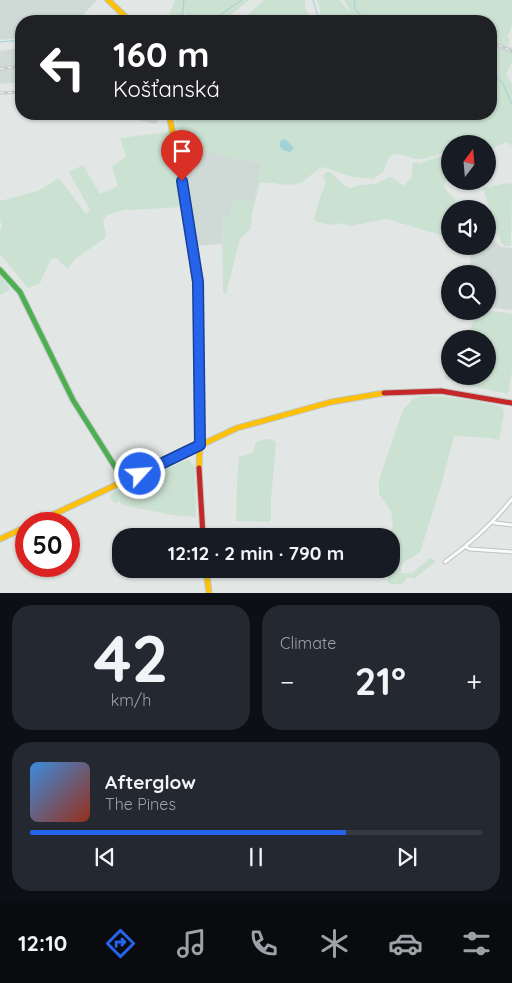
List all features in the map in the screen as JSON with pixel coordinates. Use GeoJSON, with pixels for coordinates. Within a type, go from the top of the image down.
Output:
{"type":"FeatureCollection","features":[{"type":"Feature","properties":{"kind":"street"},"geometry":{"type":"LineString","coordinates":[[108,0],[124,15]]}},
{"type":"Feature","properties":{"kind":"street"},"geometry":{"type":"LineString","coordinates":[[170,120],[198,282],[199,488],[202,528]]}},
{"type":"Feature","properties":{"kind":"street"},"geometry":{"type":"LineString","coordinates":[[0,270],[20,292],[73,400],[124,481]]}},
{"type":"Feature","properties":{"kind":"street"},"geometry":{"type":"LineString","coordinates":[[58,512],[229,431],[254,422],[329,403],[385,392],[444,392],[512,403]]}},
{"type":"Feature","properties":{"kind":"street"},"geometry":{"type":"LineString","coordinates":[[445,562],[466,547],[512,499]]}},
{"type":"Feature","properties":{"kind":"street"},"geometry":{"type":"LineString","coordinates":[[492,522],[512,525]]}},
{"type":"Feature","properties":{"kind":"street"},"geometry":{"type":"LineString","coordinates":[[0,539],[15,532]]}},
{"type":"Feature","properties":{"kind":"street"},"geometry":{"type":"LineString","coordinates":[[466,547],[470,549],[512,552]]}},
{"type":"Feature","properties":{"kind":"street"},"geometry":{"type":"LineString","coordinates":[[207,578],[209,593]]}},
{"type":"Feature","properties":{"kind":"shaded area"},"geometry":{"type":"Polygon","coordinates":[[[0,0],[97,0],[83,15],[15,15],[15,39],[0,40],[0,0]]]}},
{"type":"Feature","properties":{"kind":"shaded area"},"geometry":{"type":"Polygon","coordinates":[[[497,42],[512,48],[512,55],[497,49],[497,42]]]}},
{"type":"Feature","properties":{"kind":"shaded area"},"geometry":{"type":"Polygon","coordinates":[[[15,49],[15,83],[0,84],[0,51],[15,49]]]}},
{"type":"Feature","properties":{"kind":"shaded area"},"geometry":{"type":"Polygon","coordinates":[[[139,120],[158,120],[154,124],[139,120]]]}},
{"type":"Feature","properties":{"kind":"shaded area"},"geometry":{"type":"Polygon","coordinates":[[[206,151],[262,163],[254,200],[229,216],[222,216],[222,244],[196,246],[194,243],[195,231],[192,230],[185,184],[188,179],[184,176],[182,158],[185,153],[206,151]]]}},
{"type":"Feature","properties":{"kind":"shaded area"},"geometry":{"type":"Polygon","coordinates":[[[496,242],[501,247],[512,248],[512,310],[496,308],[496,265],[470,265],[471,255],[496,255],[496,242]]]}},
{"type":"Feature","properties":{"kind":"green space"},"geometry":{"type":"Polygon","coordinates":[[[175,0],[249,0],[230,15],[186,15],[185,9],[184,15],[169,15],[175,0]]]}},
{"type":"Feature","properties":{"kind":"green space"},"geometry":{"type":"Polygon","coordinates":[[[264,0],[305,0],[305,7],[308,15],[248,15],[264,0]]]}},
{"type":"Feature","properties":{"kind":"green space"},"geometry":{"type":"Polygon","coordinates":[[[316,0],[339,0],[349,11],[344,0],[512,0],[512,25],[507,38],[510,39],[508,46],[497,41],[497,15],[321,15],[316,0]]]}},
{"type":"Feature","properties":{"kind":"green space"},"geometry":{"type":"Polygon","coordinates":[[[497,49],[512,55],[512,63],[506,74],[512,85],[512,146],[507,142],[496,147],[496,135],[441,135],[441,154],[423,159],[393,154],[389,157],[383,172],[373,179],[353,177],[323,167],[300,183],[287,185],[260,183],[252,213],[251,228],[240,239],[226,294],[223,293],[222,215],[229,216],[234,199],[254,200],[262,164],[206,151],[185,153],[182,158],[175,120],[497,120],[497,49]]]}},
{"type":"Feature","properties":{"kind":"green space"},"geometry":{"type":"Polygon","coordinates":[[[169,132],[182,207],[127,209],[107,215],[103,220],[105,238],[75,259],[68,269],[56,258],[51,259],[40,283],[28,288],[0,254],[0,231],[2,226],[0,220],[0,201],[38,191],[59,178],[86,214],[90,210],[69,172],[83,165],[100,194],[118,186],[112,166],[126,157],[120,138],[169,132]]]}},
{"type":"Feature","properties":{"kind":"green space"},"geometry":{"type":"Polygon","coordinates":[[[441,156],[441,190],[446,190],[455,200],[441,200],[441,235],[387,219],[349,226],[340,223],[334,225],[314,220],[326,183],[323,176],[326,172],[330,172],[345,186],[350,188],[376,184],[389,177],[395,179],[403,186],[411,179],[413,162],[422,164],[422,162],[441,156]]]}},
{"type":"Feature","properties":{"kind":"green space"},"geometry":{"type":"Polygon","coordinates":[[[508,183],[512,185],[511,246],[505,246],[501,243],[496,228],[496,200],[487,200],[484,190],[496,190],[496,185],[508,183]]]}},
{"type":"Feature","properties":{"kind":"green space"},"geometry":{"type":"Polygon","coordinates":[[[0,276],[10,288],[0,295],[0,276]]]}},
{"type":"Feature","properties":{"kind":"green space"},"geometry":{"type":"Polygon","coordinates":[[[496,311],[512,314],[512,371],[508,394],[466,385],[496,385],[496,330],[470,330],[474,320],[496,320],[496,311]]]}},
{"type":"Feature","properties":{"kind":"green space"},"geometry":{"type":"Polygon","coordinates":[[[422,396],[451,397],[502,407],[504,413],[499,440],[454,436],[441,486],[420,552],[403,563],[401,573],[412,573],[430,558],[436,561],[414,579],[408,577],[402,584],[390,584],[387,582],[388,578],[400,578],[400,528],[393,528],[391,511],[379,494],[379,480],[403,410],[413,399],[422,396]]]}},
{"type":"Feature","properties":{"kind":"green space"},"geometry":{"type":"Polygon","coordinates":[[[267,439],[273,440],[276,443],[271,520],[269,522],[236,521],[239,457],[253,453],[256,442],[267,439]]]}},
{"type":"Feature","properties":{"kind":"green space"},"geometry":{"type":"Polygon","coordinates":[[[189,460],[195,467],[196,517],[173,515],[122,505],[120,501],[115,503],[111,499],[111,493],[189,460]]]}},
{"type":"Feature","properties":{"kind":"water"},"geometry":{"type":"Polygon","coordinates":[[[285,139],[294,148],[290,152],[283,150],[280,146],[280,141],[285,139]]]}},
{"type":"Feature","properties":{"kind":"waterway"},"geometry":{"type":"LineString","coordinates":[[183,15],[184,0]]}},
{"type":"Feature","properties":{"kind":"waterway"},"geometry":{"type":"LineString","coordinates":[[220,15],[242,0]]}},
{"type":"Feature","properties":{"kind":"waterway"},"geometry":{"type":"LineString","coordinates":[[313,0],[317,15]]}},
{"type":"Feature","properties":{"kind":"waterway"},"geometry":{"type":"LineString","coordinates":[[355,0],[354,9],[361,15]]}},
{"type":"Feature","properties":{"kind":"waterway"},"geometry":{"type":"LineString","coordinates":[[0,42],[15,41]]}},
{"type":"Feature","properties":{"kind":"waterway"},"geometry":{"type":"LineString","coordinates":[[497,78],[502,82],[512,104]]}},
{"type":"Feature","properties":{"kind":"railway"},"geometry":{"type":"LineString","coordinates":[[497,45],[512,51]]}},
{"type":"Feature","properties":{"kind":"railway"},"geometry":{"type":"LineString","coordinates":[[0,69],[15,67]]}},
{"type":"Feature","properties":{"kind":"railway"},"geometry":{"type":"LineString","coordinates":[[0,93],[15,92]]}},
{"type":"Feature","properties":{"kind":"traffic: fast"},"geometry":{"type":"LineString","coordinates":[[0,270],[20,292],[73,400],[124,481]]}},
{"type":"Feature","properties":{"kind":"traffic: slow"},"geometry":{"type":"LineString","coordinates":[[108,0],[124,15]]}},
{"type":"Feature","properties":{"kind":"traffic: slow"},"geometry":{"type":"LineString","coordinates":[[170,120],[179,164],[197,282],[201,416],[199,468]]}},
{"type":"Feature","properties":{"kind":"traffic: slow"},"geometry":{"type":"LineString","coordinates":[[58,512],[237,428],[331,402],[384,393]]}},
{"type":"Feature","properties":{"kind":"traffic: slow"},"geometry":{"type":"LineString","coordinates":[[0,539],[15,532]]}},
{"type":"Feature","properties":{"kind":"traffic: slow"},"geometry":{"type":"LineString","coordinates":[[207,578],[209,593]]}},
{"type":"Feature","properties":{"kind":"traffic: jam"},"geometry":{"type":"LineString","coordinates":[[384,393],[441,391],[512,403]]}},
{"type":"Feature","properties":{"kind":"traffic: jam"},"geometry":{"type":"LineString","coordinates":[[199,468],[203,528]]}},
{"type":"Feature","properties":{"kind":"route"},"geometry":{"type":"LineString","coordinates":[[140,474],[200,445],[198,282],[182,181]]}}]}
